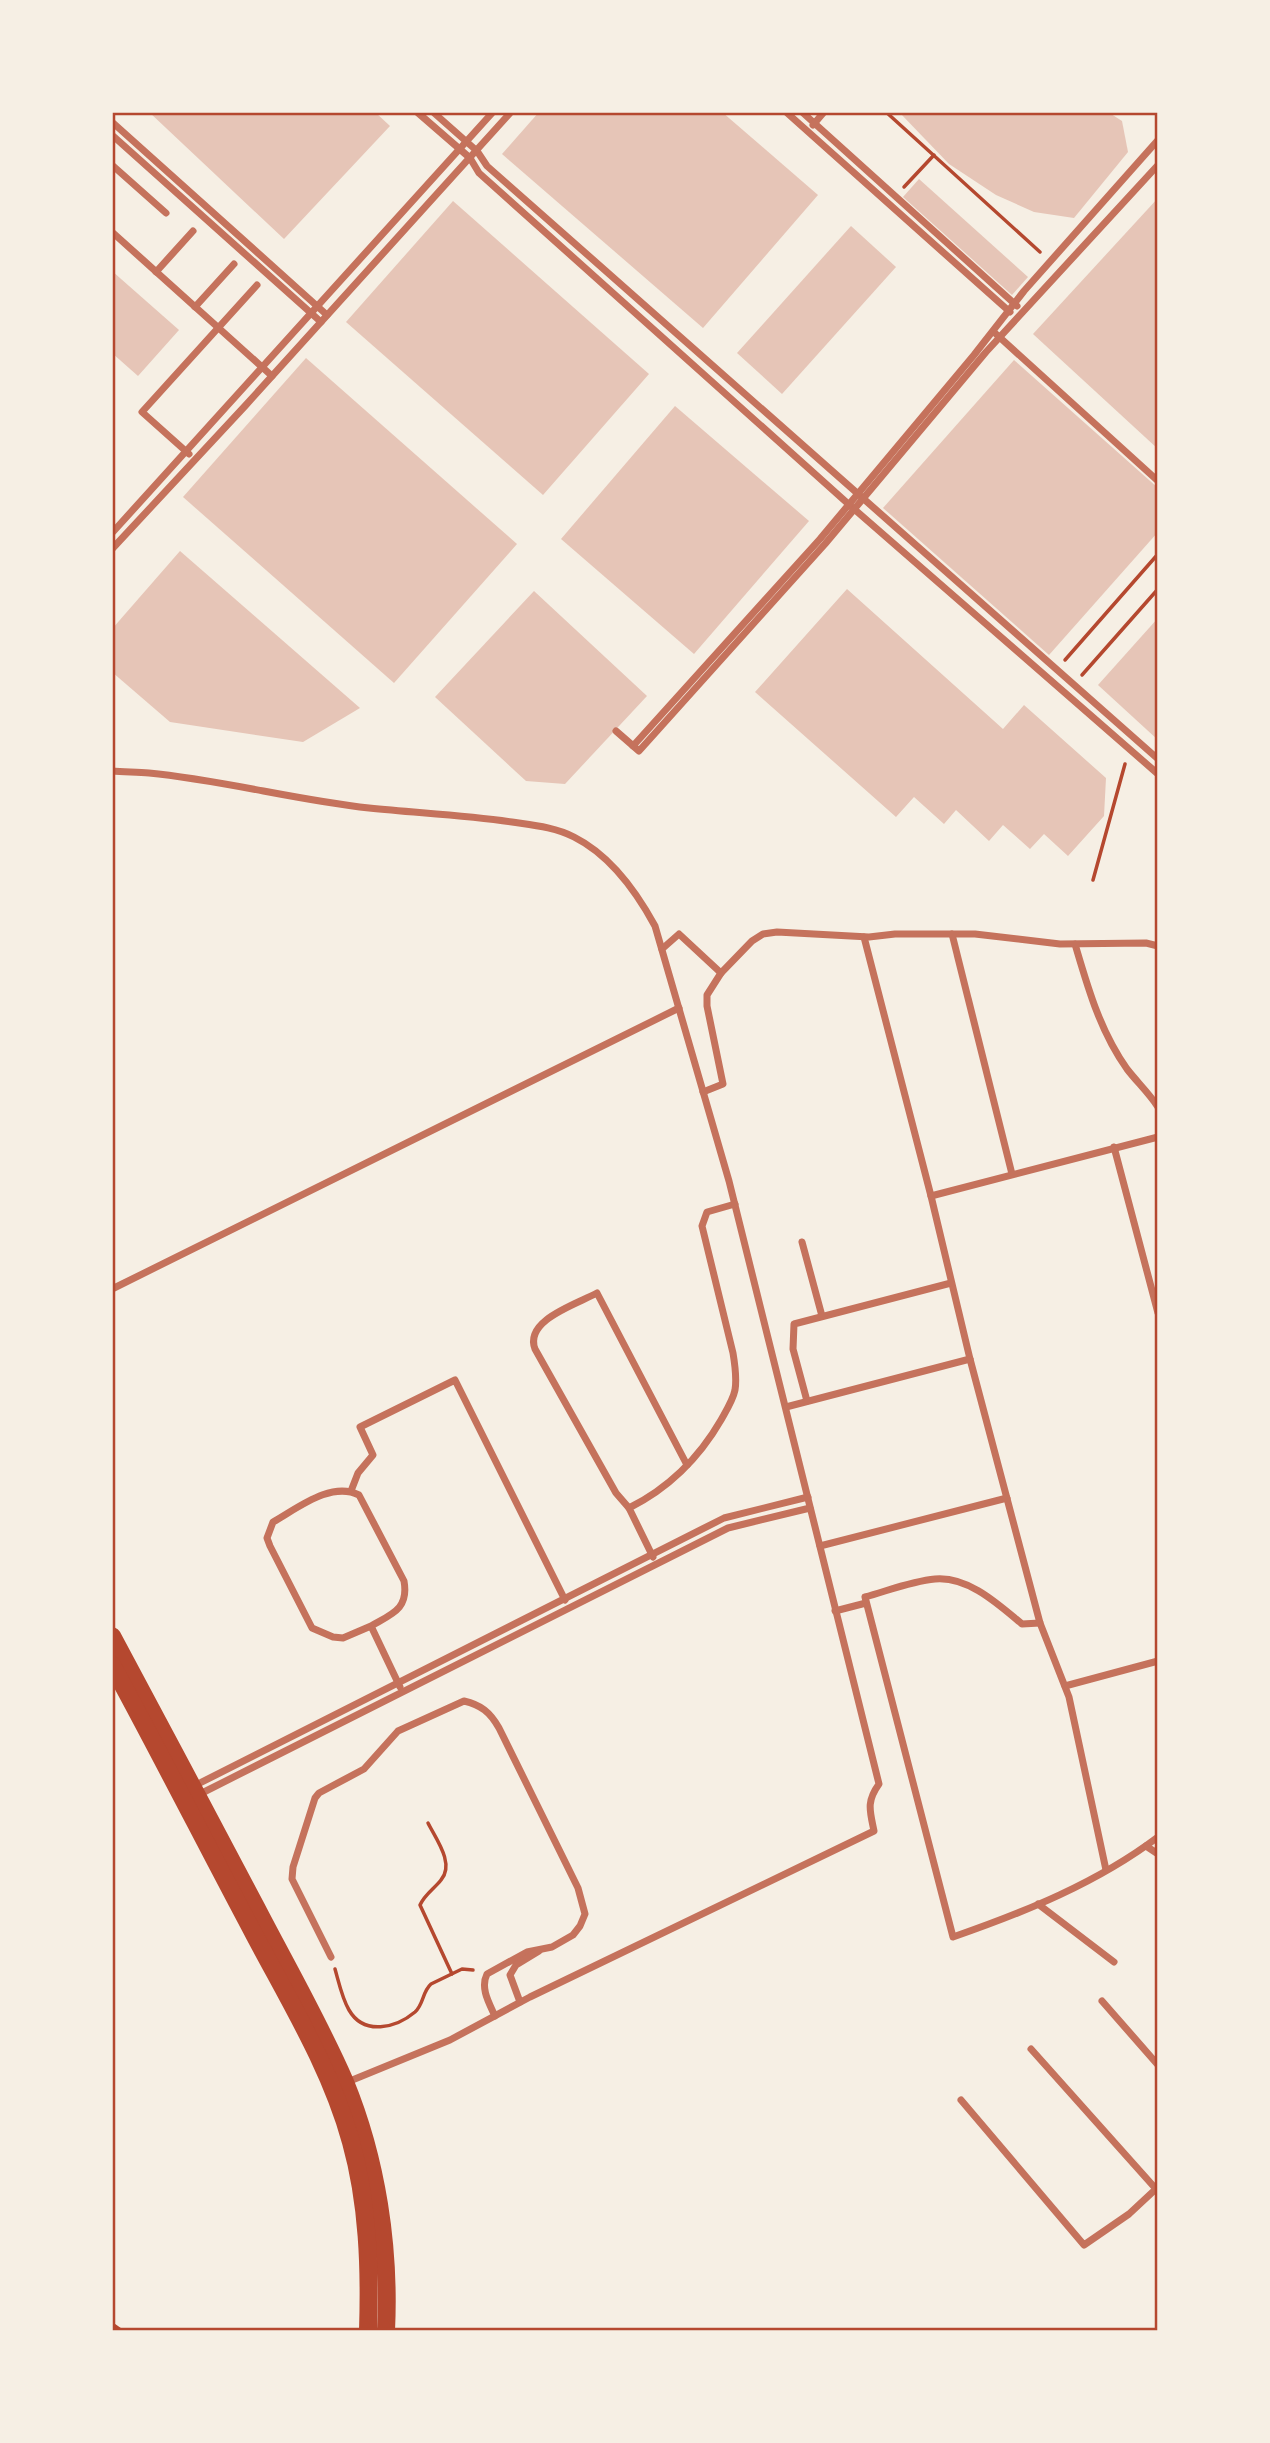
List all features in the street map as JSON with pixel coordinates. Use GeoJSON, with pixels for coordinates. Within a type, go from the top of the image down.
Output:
{"type":"FeatureCollection","features":[{"type":"Feature","properties":{"kind":"main road"},"geometry":{"type":"LineString","coordinates":[[112,1636],[366,2144],[384,2243],[386,2331]]}},
{"type":"Feature","properties":{"kind":"main road"},"geometry":{"type":"LineString","coordinates":[[112,1665],[189,1794]]}},
{"type":"Feature","properties":{"kind":"main road"},"geometry":{"type":"LineString","coordinates":[[339,2086],[361,2185],[367,2248],[368,2331]]}},
{"type":"Feature","properties":{"kind":"street"},"geometry":{"type":"LineString","coordinates":[[417,112],[470,158],[480,173],[851,507],[1158,774]]}},
{"type":"Feature","properties":{"kind":"street"},"geometry":{"type":"LineString","coordinates":[[433,112],[477,150],[487,166],[1158,759]]}},
{"type":"Feature","properties":{"kind":"street"},"geometry":{"type":"LineString","coordinates":[[112,533],[493,112]]}},
{"type":"Feature","properties":{"kind":"street"},"geometry":{"type":"LineString","coordinates":[[112,549],[511,112]]}},
{"type":"Feature","properties":{"kind":"street"},"geometry":{"type":"LineString","coordinates":[[786,112],[1009,311],[1019,314]]}},
{"type":"Feature","properties":{"kind":"street"},"geometry":{"type":"LineString","coordinates":[[802,112],[1014,304],[1019,314]]}},
{"type":"Feature","properties":{"kind":"street"},"geometry":{"type":"LineString","coordinates":[[807,131],[824,112]]}},
{"type":"Feature","properties":{"kind":"street"},"geometry":{"type":"LineString","coordinates":[[112,122],[327,315]]}},
{"type":"Feature","properties":{"kind":"street"},"geometry":{"type":"LineString","coordinates":[[112,135],[321,322]]}},
{"type":"Feature","properties":{"kind":"street"},"geometry":{"type":"LineString","coordinates":[[996,335],[1014,304],[1158,140]]}},
{"type":"Feature","properties":{"kind":"street"},"geometry":{"type":"LineString","coordinates":[[112,165],[166,214]]}},
{"type":"Feature","properties":{"kind":"street"},"geometry":{"type":"LineString","coordinates":[[616,731],[636,748],[851,507],[996,335],[1019,314],[1158,165]]}},
{"type":"Feature","properties":{"kind":"street"},"geometry":{"type":"LineString","coordinates":[[156,272],[193,231]]}},
{"type":"Feature","properties":{"kind":"street"},"geometry":{"type":"LineString","coordinates":[[112,232],[272,376]]}},
{"type":"Feature","properties":{"kind":"street"},"geometry":{"type":"LineString","coordinates":[[195,307],[234,264]]}},
{"type":"Feature","properties":{"kind":"street"},"geometry":{"type":"LineString","coordinates":[[195,460],[142,412],[257,285]]}},
{"type":"Feature","properties":{"kind":"street"},"geometry":{"type":"LineString","coordinates":[[996,335],[1158,481]]}},
{"type":"Feature","properties":{"kind":"street"},"geometry":{"type":"LineString","coordinates":[[1048,679],[1056,670]]}},
{"type":"Feature","properties":{"kind":"street"},"geometry":{"type":"LineString","coordinates":[[1065,694],[1073,685]]}},
{"type":"Feature","properties":{"kind":"street"},"geometry":{"type":"LineString","coordinates":[[112,771],[150,773],[369,808],[483,818],[551,829],[573,837],[610,864],[644,905],[655,926],[735,1204],[879,1784],[871,1795],[869,1808],[874,1832],[520,2002],[415,2056],[339,2086]]}},
{"type":"Feature","properties":{"kind":"street"},"geometry":{"type":"LineString","coordinates":[[704,1092],[723,1084],[707,995],[721,973],[752,941],[763,934],[778,932],[864,937],[975,934],[1075,944],[1146,943],[1158,946]]}},
{"type":"Feature","properties":{"kind":"street"},"geometry":{"type":"LineString","coordinates":[[662,949],[679,934],[721,973]]}},
{"type":"Feature","properties":{"kind":"street"},"geometry":{"type":"LineString","coordinates":[[952,934],[1012,1174]]}},
{"type":"Feature","properties":{"kind":"street"},"geometry":{"type":"LineString","coordinates":[[864,937],[970,1359],[1040,1623],[1069,1698],[1106,1870]]}},
{"type":"Feature","properties":{"kind":"street"},"geometry":{"type":"LineString","coordinates":[[1075,944],[1087,986],[1103,1026],[1127,1069],[1158,1107]]}},
{"type":"Feature","properties":{"kind":"street"},"geometry":{"type":"LineString","coordinates":[[112,1289],[679,1008]]}},
{"type":"Feature","properties":{"kind":"street"},"geometry":{"type":"LineString","coordinates":[[931,1196],[1158,1136]]}},
{"type":"Feature","properties":{"kind":"street"},"geometry":{"type":"LineString","coordinates":[[1114,1147],[1158,1313]]}},
{"type":"Feature","properties":{"kind":"street"},"geometry":{"type":"LineString","coordinates":[[629,1508],[660,1491],[687,1465],[713,1433],[735,1392],[733,1353],[702,1226],[707,1212],[735,1204]]}},
{"type":"Feature","properties":{"kind":"street"},"geometry":{"type":"LineString","coordinates":[[802,1242],[822,1316]]}},
{"type":"Feature","properties":{"kind":"street"},"geometry":{"type":"LineString","coordinates":[[807,1401],[793,1349],[794,1324],[951,1283]]}},
{"type":"Feature","properties":{"kind":"street"},"geometry":{"type":"LineString","coordinates":[[657,1564],[629,1508],[616,1493],[535,1349],[533,1334],[541,1322],[597,1293],[687,1465]]}},
{"type":"Feature","properties":{"kind":"street"},"geometry":{"type":"LineString","coordinates":[[786,1407],[970,1359]]}},
{"type":"Feature","properties":{"kind":"street"},"geometry":{"type":"LineString","coordinates":[[351,1491],[358,1473],[373,1455],[360,1427],[455,1380],[569,1608]]}},
{"type":"Feature","properties":{"kind":"street"},"geometry":{"type":"LineString","coordinates":[[334,1491],[351,1491],[359,1495],[404,1581],[406,1592],[399,1608],[371,1626],[342,1637],[333,1637],[312,1628],[267,1538],[273,1522],[334,1491]]}},
{"type":"Feature","properties":{"kind":"street"},"geometry":{"type":"LineString","coordinates":[[189,1794],[398,1683],[724,1518],[807,1497]]}},
{"type":"Feature","properties":{"kind":"street"},"geometry":{"type":"LineString","coordinates":[[820,1546],[1007,1498]]}},
{"type":"Feature","properties":{"kind":"street"},"geometry":{"type":"LineString","coordinates":[[189,1794],[403,1692],[728,1528],[810,1508]]}},
{"type":"Feature","properties":{"kind":"street"},"geometry":{"type":"LineString","coordinates":[[1040,1623],[1022,1624],[978,1591],[953,1580],[935,1578],[865,1597],[953,1937],[1038,1904],[1106,1870],[1158,1837]]}},
{"type":"Feature","properties":{"kind":"street"},"geometry":{"type":"LineString","coordinates":[[835,1611],[866,1602]]}},
{"type":"Feature","properties":{"kind":"street"},"geometry":{"type":"LineString","coordinates":[[371,1626],[403,1692]]}},
{"type":"Feature","properties":{"kind":"street"},"geometry":{"type":"LineString","coordinates":[[1065,1686],[1158,1661]]}},
{"type":"Feature","properties":{"kind":"street"},"geometry":{"type":"LineString","coordinates":[[331,1957],[292,1879],[293,1867],[315,1798],[319,1793],[364,1769],[398,1731],[464,1701],[476,1704],[494,1718],[582,1901],[585,1914],[573,1935],[516,1965],[510,1975],[520,2002]]}},
{"type":"Feature","properties":{"kind":"street"},"geometry":{"type":"LineString","coordinates":[[1146,1846],[1158,1854]]}},
{"type":"Feature","properties":{"kind":"street"},"geometry":{"type":"LineString","coordinates":[[1038,1904],[1114,1962]]}},
{"type":"Feature","properties":{"kind":"street"},"geometry":{"type":"LineString","coordinates":[[495,2016],[484,1990],[485,1976],[527,1952],[540,1951]]}},
{"type":"Feature","properties":{"kind":"street"},"geometry":{"type":"LineString","coordinates":[[1102,2001],[1158,2065]]}},
{"type":"Feature","properties":{"kind":"street"},"geometry":{"type":"LineString","coordinates":[[961,2100],[1084,2245],[1129,2214],[1157,2188],[1031,2049]]}},
{"type":"Feature","properties":{"kind":"path"},"geometry":{"type":"LineString","coordinates":[[886,112],[1050,261]]}},
{"type":"Feature","properties":{"kind":"path"},"geometry":{"type":"LineString","coordinates":[[896,197],[934,155]]}},
{"type":"Feature","properties":{"kind":"path"},"geometry":{"type":"LineString","coordinates":[[1056,670],[1158,554]]}},
{"type":"Feature","properties":{"kind":"path"},"geometry":{"type":"LineString","coordinates":[[1073,685],[1158,589]]}},
{"type":"Feature","properties":{"kind":"path"},"geometry":{"type":"LineString","coordinates":[[1093,880],[1129,749]]}},
{"type":"Feature","properties":{"kind":"path"},"geometry":{"type":"LineString","coordinates":[[428,1823],[444,1856],[446,1870],[444,1877],[425,1895],[419,1905],[452,1974]]}},
{"type":"Feature","properties":{"kind":"path"},"geometry":{"type":"LineString","coordinates":[[331,1957],[350,2013],[356,2020],[372,2028],[386,2027],[415,2012],[424,2000],[427,1987],[452,1974],[469,1968],[485,1976]]}},
{"type":"Feature","properties":{"kind":"path"},"geometry":{"type":"LineString","coordinates":[[112,2324],[122,2331]]}},
{"type":"Feature","properties":{"kind":"building"},"geometry":{"type":"Polygon","coordinates":[[[149,112],[375,112],[390,126],[284,239],[149,112]]]}},
{"type":"Feature","properties":{"kind":"building"},"geometry":{"type":"Polygon","coordinates":[[[539,112],[722,112],[818,195],[703,328],[502,154],[539,112]]]}},
{"type":"Feature","properties":{"kind":"building"},"geometry":{"type":"Polygon","coordinates":[[[899,112],[1108,112],[1122,121],[1128,152],[1074,218],[1034,212],[996,195],[949,164],[899,112]]]}},
{"type":"Feature","properties":{"kind":"building"},"geometry":{"type":"Polygon","coordinates":[[[919,179],[1028,277],[1012,295],[903,197],[919,179]]]}},
{"type":"Feature","properties":{"kind":"building"},"geometry":{"type":"Polygon","coordinates":[[[1158,198],[1158,449],[1033,334],[1158,198]]]}},
{"type":"Feature","properties":{"kind":"building"},"geometry":{"type":"Polygon","coordinates":[[[453,201],[649,374],[543,495],[346,322],[453,201]]]}},
{"type":"Feature","properties":{"kind":"building"},"geometry":{"type":"Polygon","coordinates":[[[851,226],[896,267],[782,394],[737,353],[851,226]]]}},
{"type":"Feature","properties":{"kind":"building"},"geometry":{"type":"Polygon","coordinates":[[[112,271],[179,330],[138,376],[112,353],[112,271]]]}},
{"type":"Feature","properties":{"kind":"building"},"geometry":{"type":"Polygon","coordinates":[[[306,358],[517,544],[394,683],[183,497],[306,358]]]}},
{"type":"Feature","properties":{"kind":"building"},"geometry":{"type":"Polygon","coordinates":[[[1014,360],[1158,488],[1158,532],[1049,655],[883,508],[1014,360]]]}},
{"type":"Feature","properties":{"kind":"building"},"geometry":{"type":"Polygon","coordinates":[[[675,406],[809,521],[694,654],[561,539],[675,406]]]}},
{"type":"Feature","properties":{"kind":"building"},"geometry":{"type":"Polygon","coordinates":[[[180,551],[360,708],[303,742],[170,722],[112,672],[112,629],[180,551]]]}},
{"type":"Feature","properties":{"kind":"building"},"geometry":{"type":"Polygon","coordinates":[[[847,589],[1003,729],[1024,705],[1106,778],[1104,816],[1068,856],[1044,834],[1030,849],[1003,825],[989,841],[956,810],[944,824],[914,797],[896,817],[755,692],[847,589]]]}},
{"type":"Feature","properties":{"kind":"building"},"geometry":{"type":"Polygon","coordinates":[[[534,591],[647,696],[565,784],[526,781],[435,697],[534,591]]]}},
{"type":"Feature","properties":{"kind":"building"},"geometry":{"type":"Polygon","coordinates":[[[1158,618],[1158,740],[1098,685],[1158,618]]]}}]}
